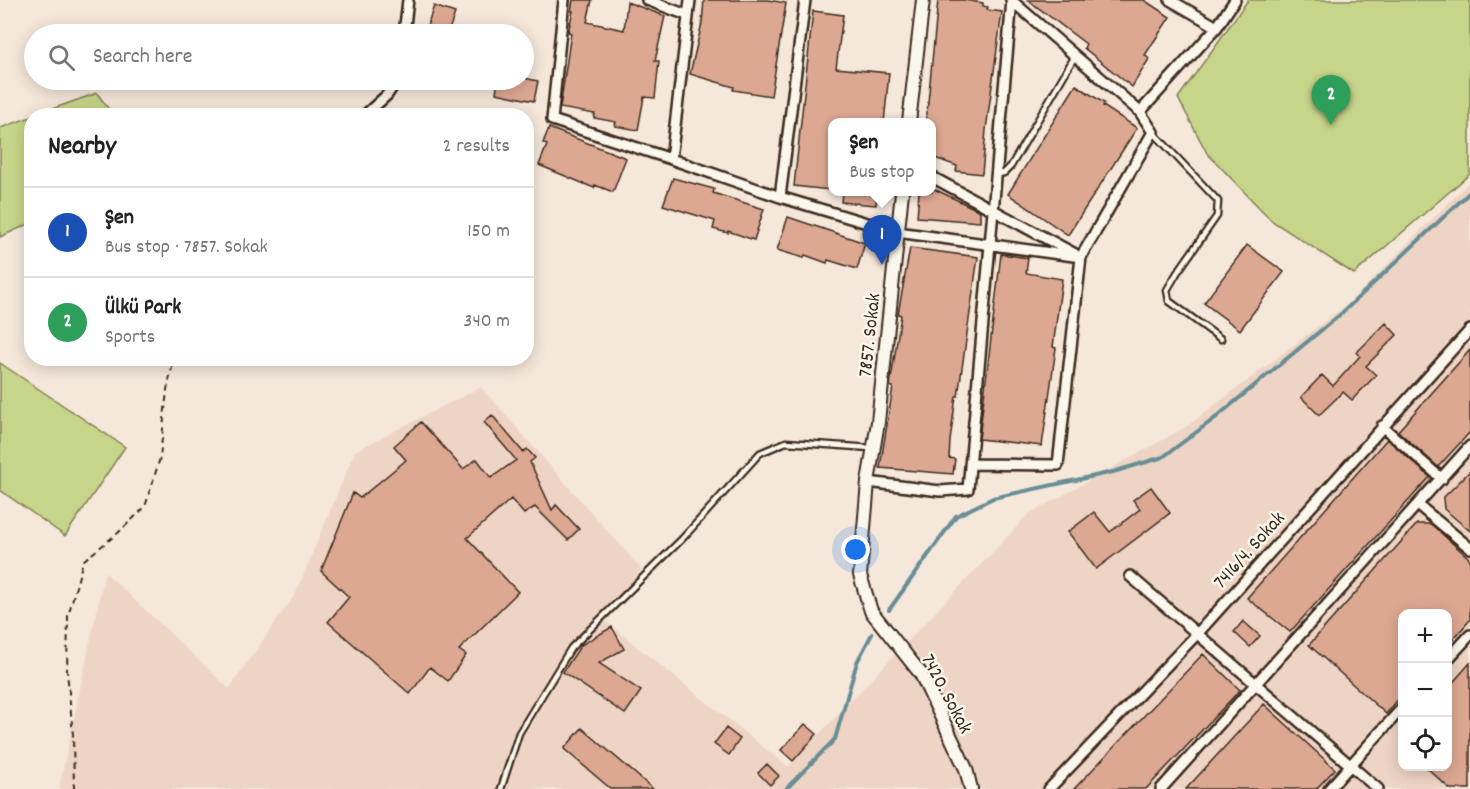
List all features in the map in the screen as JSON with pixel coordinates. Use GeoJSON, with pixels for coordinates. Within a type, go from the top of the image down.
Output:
{"type":"FeatureCollection","features":[{"type":"Feature","properties":{"kind":"street"},"geometry":{"type":"LineString","coordinates":[[405,24],[408,0]]}},
{"type":"Feature","properties":{"kind":"street"},"geometry":{"type":"LineString","coordinates":[[564,0],[552,120],[780,197],[897,232],[1081,257]]}},
{"type":"Feature","properties":{"kind":"street"},"geometry":{"type":"LineString","coordinates":[[647,0],[687,15]]}},
{"type":"Feature","properties":{"kind":"street"},"geometry":{"type":"LineString","coordinates":[[671,159],[690,0]]}},
{"type":"Feature","properties":{"kind":"street"},"geometry":{"type":"LineString","coordinates":[[780,197],[806,0]]}},
{"type":"Feature","properties":{"kind":"street"},"geometry":{"type":"LineString","coordinates":[[910,118],[923,0]]}},
{"type":"Feature","properties":{"kind":"street"},"geometry":{"type":"LineString","coordinates":[[970,464],[1058,465],[1081,257],[1152,132],[1140,112],[1011,0]]}},
{"type":"Feature","properties":{"kind":"street"},"geometry":{"type":"LineString","coordinates":[[868,482],[940,491],[968,489],[1011,0]]}},
{"type":"Feature","properties":{"kind":"street"},"geometry":{"type":"LineString","coordinates":[[1170,0],[1217,27]]}},
{"type":"Feature","properties":{"kind":"street"},"geometry":{"type":"LineString","coordinates":[[1140,112],[1217,27],[1235,0]]}},
{"type":"Feature","properties":{"kind":"street"},"geometry":{"type":"LineString","coordinates":[[373,108],[390,90]]}},
{"type":"Feature","properties":{"kind":"street"},"geometry":{"type":"LineString","coordinates":[[936,179],[1081,257]]}},
{"type":"Feature","properties":{"kind":"street","name":"7857. Sokak"},"geometry":{"type":"LineString","coordinates":[[868,482],[879,422],[902,196]]}},
{"type":"Feature","properties":{"kind":"street","name":"7416/4. Sokak"},"geometry":{"type":"LineString","coordinates":[[1049,789],[1197,634],[1470,330]]}},
{"type":"Feature","properties":{"kind":"street"},"geometry":{"type":"LineString","coordinates":[[1382,426],[1442,479]]}},
{"type":"Feature","properties":{"kind":"street"},"geometry":{"type":"LineString","coordinates":[[1161,789],[1470,446]]}},
{"type":"Feature","properties":{"kind":"street","name":"7420. Sokak"},"geometry":{"type":"LineString","coordinates":[[868,482],[860,576],[871,611],[921,674],[966,769],[971,789]]}},
{"type":"Feature","properties":{"kind":"street"},"geometry":{"type":"LineString","coordinates":[[1418,505],[1470,548]]}},
{"type":"Feature","properties":{"kind":"street"},"geometry":{"type":"LineString","coordinates":[[1130,576],[1378,789]]}},
{"type":"Feature","properties":{"kind":"street"},"geometry":{"type":"LineString","coordinates":[[1452,655],[1470,635]]}},
{"type":"Feature","properties":{"kind":"street"},"geometry":{"type":"LineString","coordinates":[[1329,789],[1398,712]]}},
{"type":"Feature","properties":{"kind":"lane"},"geometry":{"type":"LineString","coordinates":[[995,174],[1004,173],[1011,166],[1075,56]]}},
{"type":"Feature","properties":{"kind":"lane"},"geometry":{"type":"LineString","coordinates":[[1152,132],[1218,201],[1216,216],[1167,290],[1169,301],[1221,339]]}},
{"type":"Feature","properties":{"kind":"lane"},"geometry":{"type":"LineString","coordinates":[[501,789],[519,733],[571,648],[682,539],[760,453],[786,442],[874,448]]}},
{"type":"Feature","properties":{"kind":"path"},"geometry":{"type":"LineString","coordinates":[[74,789],[74,735],[67,671],[68,616],[82,561],[118,533],[145,507],[160,458],[167,390],[172,366]]}},
{"type":"Feature","properties":{"kind":"shaded area"},"geometry":{"type":"Polygon","coordinates":[[[1470,181],[1470,789],[59,789],[105,572],[229,689],[296,593],[355,451],[481,387],[641,569],[606,622],[788,767],[1029,514],[1186,427],[1349,303],[1470,181]]]}},
{"type":"Feature","properties":{"kind":"green space"},"geometry":{"type":"Polygon","coordinates":[[[1248,0],[1470,0],[1470,174],[1354,274],[1272,221],[1207,153],[1178,98],[1248,0]]]}},
{"type":"Feature","properties":{"kind":"green space"},"geometry":{"type":"Polygon","coordinates":[[[97,93],[108,108],[55,108],[97,93]]]}},
{"type":"Feature","properties":{"kind":"green space"},"geometry":{"type":"Polygon","coordinates":[[[24,119],[24,226],[0,237],[0,128],[24,119]]]}},
{"type":"Feature","properties":{"kind":"green space"},"geometry":{"type":"Polygon","coordinates":[[[0,363],[125,447],[65,536],[0,490],[0,363]]]}},
{"type":"Feature","properties":{"kind":"building"},"geometry":{"type":"Polygon","coordinates":[[[573,0],[592,0],[587,22],[624,30],[627,2],[665,16],[655,61],[659,61],[655,98],[644,97],[638,130],[615,126],[616,122],[594,118],[595,114],[560,108],[571,33],[568,32],[573,0]]]}},
{"type":"Feature","properties":{"kind":"building"},"geometry":{"type":"Polygon","coordinates":[[[704,0],[768,0],[786,3],[771,96],[733,90],[734,87],[690,74],[702,23],[704,0]]]}},
{"type":"Feature","properties":{"kind":"building"},"geometry":{"type":"Polygon","coordinates":[[[938,0],[983,3],[983,6],[988,7],[987,10],[1002,12],[982,174],[956,171],[957,166],[936,158],[936,118],[926,118],[938,0]]]}},
{"type":"Feature","properties":{"kind":"building"},"geometry":{"type":"Polygon","coordinates":[[[1028,0],[1144,0],[1170,17],[1145,55],[1149,59],[1132,87],[1084,48],[1086,44],[1028,0]]]}},
{"type":"Feature","properties":{"kind":"building"},"geometry":{"type":"Polygon","coordinates":[[[434,6],[455,13],[451,24],[428,24],[434,6]]]}},
{"type":"Feature","properties":{"kind":"building"},"geometry":{"type":"Polygon","coordinates":[[[813,11],[843,15],[836,68],[889,73],[884,118],[828,118],[828,190],[794,186],[813,11]]]}},
{"type":"Feature","properties":{"kind":"building"},"geometry":{"type":"Polygon","coordinates":[[[534,80],[538,81],[534,101],[496,93],[496,90],[534,90],[534,80]]]}},
{"type":"Feature","properties":{"kind":"building"},"geometry":{"type":"Polygon","coordinates":[[[1076,85],[1137,128],[1068,235],[1008,194],[1076,85]]]}},
{"type":"Feature","properties":{"kind":"building"},"geometry":{"type":"Polygon","coordinates":[[[549,128],[626,158],[613,192],[595,185],[594,188],[539,165],[547,145],[543,143],[549,128]]]}},
{"type":"Feature","properties":{"kind":"building"},"geometry":{"type":"Polygon","coordinates":[[[673,178],[714,189],[713,193],[764,209],[754,240],[728,231],[728,233],[713,229],[715,221],[663,205],[673,178]]]}},
{"type":"Feature","properties":{"kind":"building"},"geometry":{"type":"Polygon","coordinates":[[[936,190],[980,211],[980,222],[917,217],[919,196],[936,196],[936,190]]]}},
{"type":"Feature","properties":{"kind":"building"},"geometry":{"type":"Polygon","coordinates":[[[842,196],[877,196],[876,205],[841,202],[842,196]]]}},
{"type":"Feature","properties":{"kind":"building"},"geometry":{"type":"Polygon","coordinates":[[[788,217],[865,243],[857,269],[828,260],[827,263],[805,255],[804,258],[777,250],[788,217]]]}},
{"type":"Feature","properties":{"kind":"building"},"geometry":{"type":"Polygon","coordinates":[[[1247,245],[1284,272],[1240,330],[1204,303],[1247,245]]]}},
{"type":"Feature","properties":{"kind":"building"},"geometry":{"type":"Polygon","coordinates":[[[910,248],[978,257],[950,441],[949,458],[955,459],[953,474],[880,468],[893,387],[890,386],[901,315],[898,314],[910,248]]]}},
{"type":"Feature","properties":{"kind":"building"},"geometry":{"type":"Polygon","coordinates":[[[1001,254],[1028,258],[1026,273],[1062,279],[1053,347],[1056,348],[1042,446],[979,439],[1001,254]]]}},
{"type":"Feature","properties":{"kind":"building"},"geometry":{"type":"Polygon","coordinates":[[[1386,323],[1397,335],[1366,366],[1376,375],[1352,400],[1343,392],[1319,415],[1301,397],[1322,375],[1333,386],[1360,356],[1357,352],[1386,323]]]}},
{"type":"Feature","properties":{"kind":"building"},"geometry":{"type":"Polygon","coordinates":[[[1470,350],[1470,432],[1438,467],[1398,431],[1470,350]]]}},
{"type":"Feature","properties":{"kind":"building"},"geometry":{"type":"Polygon","coordinates":[[[492,415],[523,452],[527,449],[535,458],[530,462],[552,510],[556,505],[579,529],[568,540],[535,507],[524,514],[511,499],[467,538],[518,592],[459,650],[466,655],[448,681],[430,667],[410,694],[328,622],[349,597],[321,571],[353,493],[360,498],[406,460],[394,446],[421,422],[463,469],[477,459],[491,478],[516,460],[484,422],[492,415]]]}},
{"type":"Feature","properties":{"kind":"building"},"geometry":{"type":"Polygon","coordinates":[[[1387,439],[1430,477],[1290,632],[1247,598],[1387,439]]]}},
{"type":"Feature","properties":{"kind":"building"},"geometry":{"type":"Polygon","coordinates":[[[1470,471],[1470,531],[1444,509],[1443,498],[1470,471]]]}},
{"type":"Feature","properties":{"kind":"building"},"geometry":{"type":"Polygon","coordinates":[[[1151,487],[1170,513],[1096,569],[1068,532],[1094,512],[1110,532],[1140,509],[1133,500],[1151,487]]]}},
{"type":"Feature","properties":{"kind":"building"},"geometry":{"type":"Polygon","coordinates":[[[1417,524],[1431,524],[1470,559],[1470,620],[1452,640],[1452,609],[1398,609],[1398,700],[1386,714],[1309,645],[1417,524]]]}},
{"type":"Feature","properties":{"kind":"building"},"geometry":{"type":"Polygon","coordinates":[[[1243,621],[1260,636],[1250,647],[1234,632],[1243,621]]]}},
{"type":"Feature","properties":{"kind":"building"},"geometry":{"type":"Polygon","coordinates":[[[612,627],[624,649],[599,663],[641,691],[625,714],[563,672],[581,645],[612,627]]]}},
{"type":"Feature","properties":{"kind":"building"},"geometry":{"type":"Polygon","coordinates":[[[1203,654],[1240,690],[1146,789],[1074,789],[1203,654]]]}},
{"type":"Feature","properties":{"kind":"building"},"geometry":{"type":"Polygon","coordinates":[[[1470,663],[1470,789],[1450,789],[1430,771],[1452,771],[1452,683],[1470,663]]]}},
{"type":"Feature","properties":{"kind":"building"},"geometry":{"type":"Polygon","coordinates":[[[1264,704],[1335,769],[1316,789],[1186,789],[1264,704]]]}},
{"type":"Feature","properties":{"kind":"building"},"geometry":{"type":"Polygon","coordinates":[[[805,724],[817,734],[793,761],[781,750],[805,724]]]}},
{"type":"Feature","properties":{"kind":"building"},"geometry":{"type":"Polygon","coordinates":[[[582,728],[653,789],[611,789],[564,749],[582,728]]]}},
{"type":"Feature","properties":{"kind":"building"},"geometry":{"type":"Polygon","coordinates":[[[726,728],[740,739],[729,755],[714,744],[726,728]]]}},
{"type":"Feature","properties":{"kind":"building"},"geometry":{"type":"Polygon","coordinates":[[[767,764],[779,776],[770,785],[758,773],[767,764]]]}},
{"type":"Feature","properties":{"kind":"waterway"},"geometry":{"type":"LineString","coordinates":[[889,610],[956,516],[993,498],[1113,472],[1163,457],[1214,419],[1342,313],[1470,192]]}},
{"type":"Feature","properties":{"kind":"waterway"},"geometry":{"type":"LineString","coordinates":[[786,789],[835,739],[857,662],[872,634]]}},
{"type":"Feature","properties":{"kind":"place","name":"Ülkü Park"},"geometry":{"type":"Point","coordinates":[1331,125]}},
{"type":"Feature","properties":{"kind":"place","name":"Şen"},"geometry":{"type":"Point","coordinates":[882,265]}}]}
